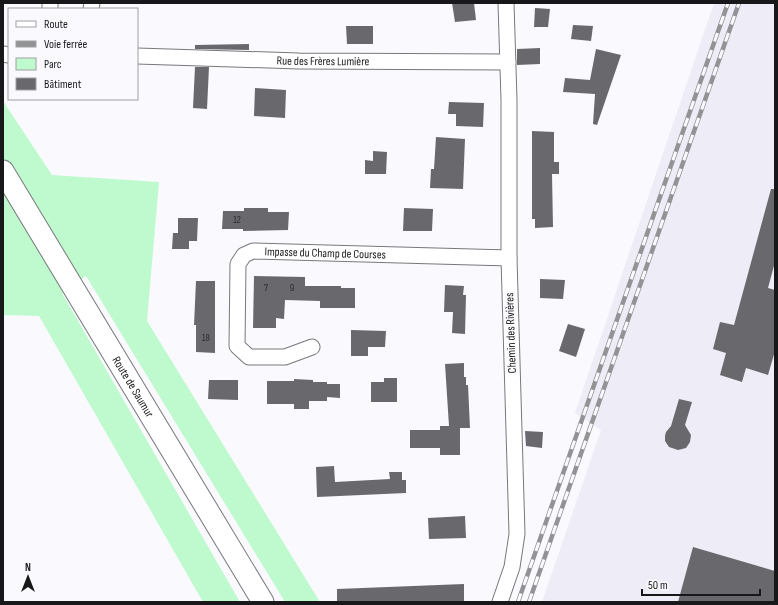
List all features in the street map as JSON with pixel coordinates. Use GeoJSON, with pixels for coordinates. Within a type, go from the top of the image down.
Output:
{"type":"FeatureCollection","features":[{"type":"Feature","properties":{"kind":"main road","name":"Route de Saumur"},"geometry":{"type":"LineString","coordinates":[[3,171],[263,602]]}},
{"type":"Feature","properties":{"kind":"street","name":"Chemin des Rivières"},"geometry":{"type":"LineString","coordinates":[[500,602],[512,567],[517,534],[509,258],[508,62],[506,3]]}},
{"type":"Feature","properties":{"kind":"street","name":"Rue des Frères Lumière"},"geometry":{"type":"LineString","coordinates":[[138,56],[299,60],[508,62]]}},
{"type":"Feature","properties":{"kind":"street","name":"Impasse du Champ de Courses"},"geometry":{"type":"LineString","coordinates":[[312,347],[285,357],[249,357],[237,346],[238,264],[244,256],[253,250],[509,258]]}},
{"type":"Feature","properties":{"kind":"shaded area"},"geometry":{"type":"Polygon","coordinates":[[[714,3],[775,3],[775,602],[542,602],[601,430],[575,413],[714,3]]]}},
{"type":"Feature","properties":{"kind":"green space"},"geometry":{"type":"Polygon","coordinates":[[[3,101],[52,175],[159,182],[147,321],[320,602],[285,602],[86,276],[62,293],[240,602],[203,602],[39,316],[3,315],[3,101]]]}},
{"type":"Feature","properties":{"kind":"building"},"geometry":{"type":"Polygon","coordinates":[[[452,3],[474,3],[476,20],[455,22],[452,3]]]}},
{"type":"Feature","properties":{"kind":"building"},"geometry":{"type":"Polygon","coordinates":[[[535,8],[550,9],[548,27],[534,27],[535,8]]]}},
{"type":"Feature","properties":{"kind":"building"},"geometry":{"type":"Polygon","coordinates":[[[573,25],[593,26],[591,41],[571,39],[573,25]]]}},
{"type":"Feature","properties":{"kind":"building"},"geometry":{"type":"Polygon","coordinates":[[[346,26],[373,26],[373,44],[347,44],[346,26]]]}},
{"type":"Feature","properties":{"kind":"building"},"geometry":{"type":"Polygon","coordinates":[[[249,44],[249,50],[195,49],[195,45],[249,44]]]}},
{"type":"Feature","properties":{"kind":"building"},"geometry":{"type":"Polygon","coordinates":[[[540,48],[540,64],[517,65],[517,49],[540,48]]]}},
{"type":"Feature","properties":{"kind":"building"},"geometry":{"type":"Polygon","coordinates":[[[596,49],[621,55],[597,125],[593,124],[595,94],[563,92],[565,78],[590,80],[596,49]]]}},
{"type":"Feature","properties":{"kind":"building"},"geometry":{"type":"Polygon","coordinates":[[[195,67],[209,67],[207,109],[193,108],[195,67]]]}},
{"type":"Feature","properties":{"kind":"building"},"geometry":{"type":"Polygon","coordinates":[[[255,88],[286,90],[285,118],[254,116],[255,88]]]}},
{"type":"Feature","properties":{"kind":"building"},"geometry":{"type":"Polygon","coordinates":[[[449,102],[484,103],[483,127],[456,126],[456,114],[448,114],[449,102]]]}},
{"type":"Feature","properties":{"kind":"building"},"geometry":{"type":"Polygon","coordinates":[[[532,131],[554,132],[554,162],[559,162],[559,174],[552,174],[553,227],[535,228],[535,219],[532,219],[532,131]]]}},
{"type":"Feature","properties":{"kind":"building"},"geometry":{"type":"Polygon","coordinates":[[[436,137],[465,139],[463,189],[430,188],[431,169],[434,169],[436,137]]]}},
{"type":"Feature","properties":{"kind":"building"},"geometry":{"type":"Polygon","coordinates":[[[373,151],[387,152],[386,174],[365,174],[365,160],[373,161],[373,151]]]}},
{"type":"Feature","properties":{"kind":"building"},"geometry":{"type":"Polygon","coordinates":[[[771,189],[775,189],[775,262],[768,288],[775,290],[775,351],[768,375],[746,368],[742,382],[720,375],[726,353],[713,349],[720,322],[734,325],[771,189]]]}},
{"type":"Feature","properties":{"kind":"building"},"geometry":{"type":"Polygon","coordinates":[[[244,208],[268,208],[268,212],[289,212],[288,230],[243,231],[243,229],[222,229],[223,211],[244,211],[244,208]]]}},
{"type":"Feature","properties":{"kind":"building"},"geometry":{"type":"Polygon","coordinates":[[[404,208],[433,209],[432,231],[403,231],[404,208]]]}},
{"type":"Feature","properties":{"kind":"building"},"geometry":{"type":"Polygon","coordinates":[[[178,218],[198,218],[197,241],[189,241],[189,249],[172,249],[173,233],[178,233],[178,218]]]}},
{"type":"Feature","properties":{"kind":"building"},"geometry":{"type":"Polygon","coordinates":[[[254,276],[305,277],[305,286],[341,286],[341,288],[355,288],[355,308],[320,308],[320,301],[285,300],[284,319],[276,318],[276,328],[253,328],[254,276]]]}},
{"type":"Feature","properties":{"kind":"building"},"geometry":{"type":"Polygon","coordinates":[[[540,279],[565,280],[563,299],[540,298],[540,279]]]}},
{"type":"Feature","properties":{"kind":"building"},"geometry":{"type":"Polygon","coordinates":[[[196,281],[215,281],[215,353],[196,352],[196,325],[194,325],[196,281]]]}},
{"type":"Feature","properties":{"kind":"building"},"geometry":{"type":"Polygon","coordinates":[[[445,285],[464,286],[463,295],[466,295],[465,334],[452,333],[453,312],[444,312],[445,285]]]}},
{"type":"Feature","properties":{"kind":"building"},"geometry":{"type":"Polygon","coordinates":[[[568,324],[585,329],[576,357],[559,351],[568,324]]]}},
{"type":"Feature","properties":{"kind":"building"},"geometry":{"type":"Polygon","coordinates":[[[351,330],[386,331],[385,347],[368,347],[368,356],[351,356],[351,330]]]}},
{"type":"Feature","properties":{"kind":"building"},"geometry":{"type":"Polygon","coordinates":[[[464,363],[464,377],[466,377],[466,385],[468,385],[470,428],[460,428],[460,455],[440,455],[440,448],[410,448],[410,430],[440,430],[440,426],[449,426],[445,364],[464,363]]]}},
{"type":"Feature","properties":{"kind":"building"},"geometry":{"type":"Polygon","coordinates":[[[384,378],[397,378],[397,402],[371,402],[371,382],[384,382],[384,378]]]}},
{"type":"Feature","properties":{"kind":"building"},"geometry":{"type":"Polygon","coordinates":[[[294,379],[313,380],[313,382],[327,382],[327,384],[340,384],[340,398],[327,397],[327,401],[309,401],[309,409],[294,409],[294,404],[267,404],[267,381],[294,381],[294,379]]]}},
{"type":"Feature","properties":{"kind":"building"},"geometry":{"type":"Polygon","coordinates":[[[209,380],[238,380],[238,400],[208,399],[209,380]]]}},
{"type":"Feature","properties":{"kind":"building"},"geometry":{"type":"Polygon","coordinates":[[[679,399],[692,402],[685,425],[691,435],[690,442],[686,448],[678,450],[669,447],[665,441],[665,436],[666,432],[671,426],[679,399]]]}},
{"type":"Feature","properties":{"kind":"building"},"geometry":{"type":"Polygon","coordinates":[[[525,431],[543,432],[542,448],[526,446],[525,431]]]}},
{"type":"Feature","properties":{"kind":"building"},"geometry":{"type":"Polygon","coordinates":[[[334,466],[335,482],[390,479],[389,472],[402,472],[402,480],[406,480],[406,493],[317,497],[316,467],[334,466]]]}},
{"type":"Feature","properties":{"kind":"building"},"geometry":{"type":"Polygon","coordinates":[[[465,516],[466,538],[429,539],[428,518],[465,516]]]}},
{"type":"Feature","properties":{"kind":"building"},"geometry":{"type":"Polygon","coordinates":[[[693,547],[775,571],[775,602],[678,602],[693,547]]]}},
{"type":"Feature","properties":{"kind":"building"},"geometry":{"type":"Polygon","coordinates":[[[464,584],[464,602],[337,602],[337,589],[464,584]]]}},
{"type":"Feature","properties":{"kind":"railway"},"geometry":{"type":"LineString","coordinates":[[518,602],[728,3]]}},
{"type":"Feature","properties":{"kind":"railway"},"geometry":{"type":"LineString","coordinates":[[529,602],[739,3]]}}]}
